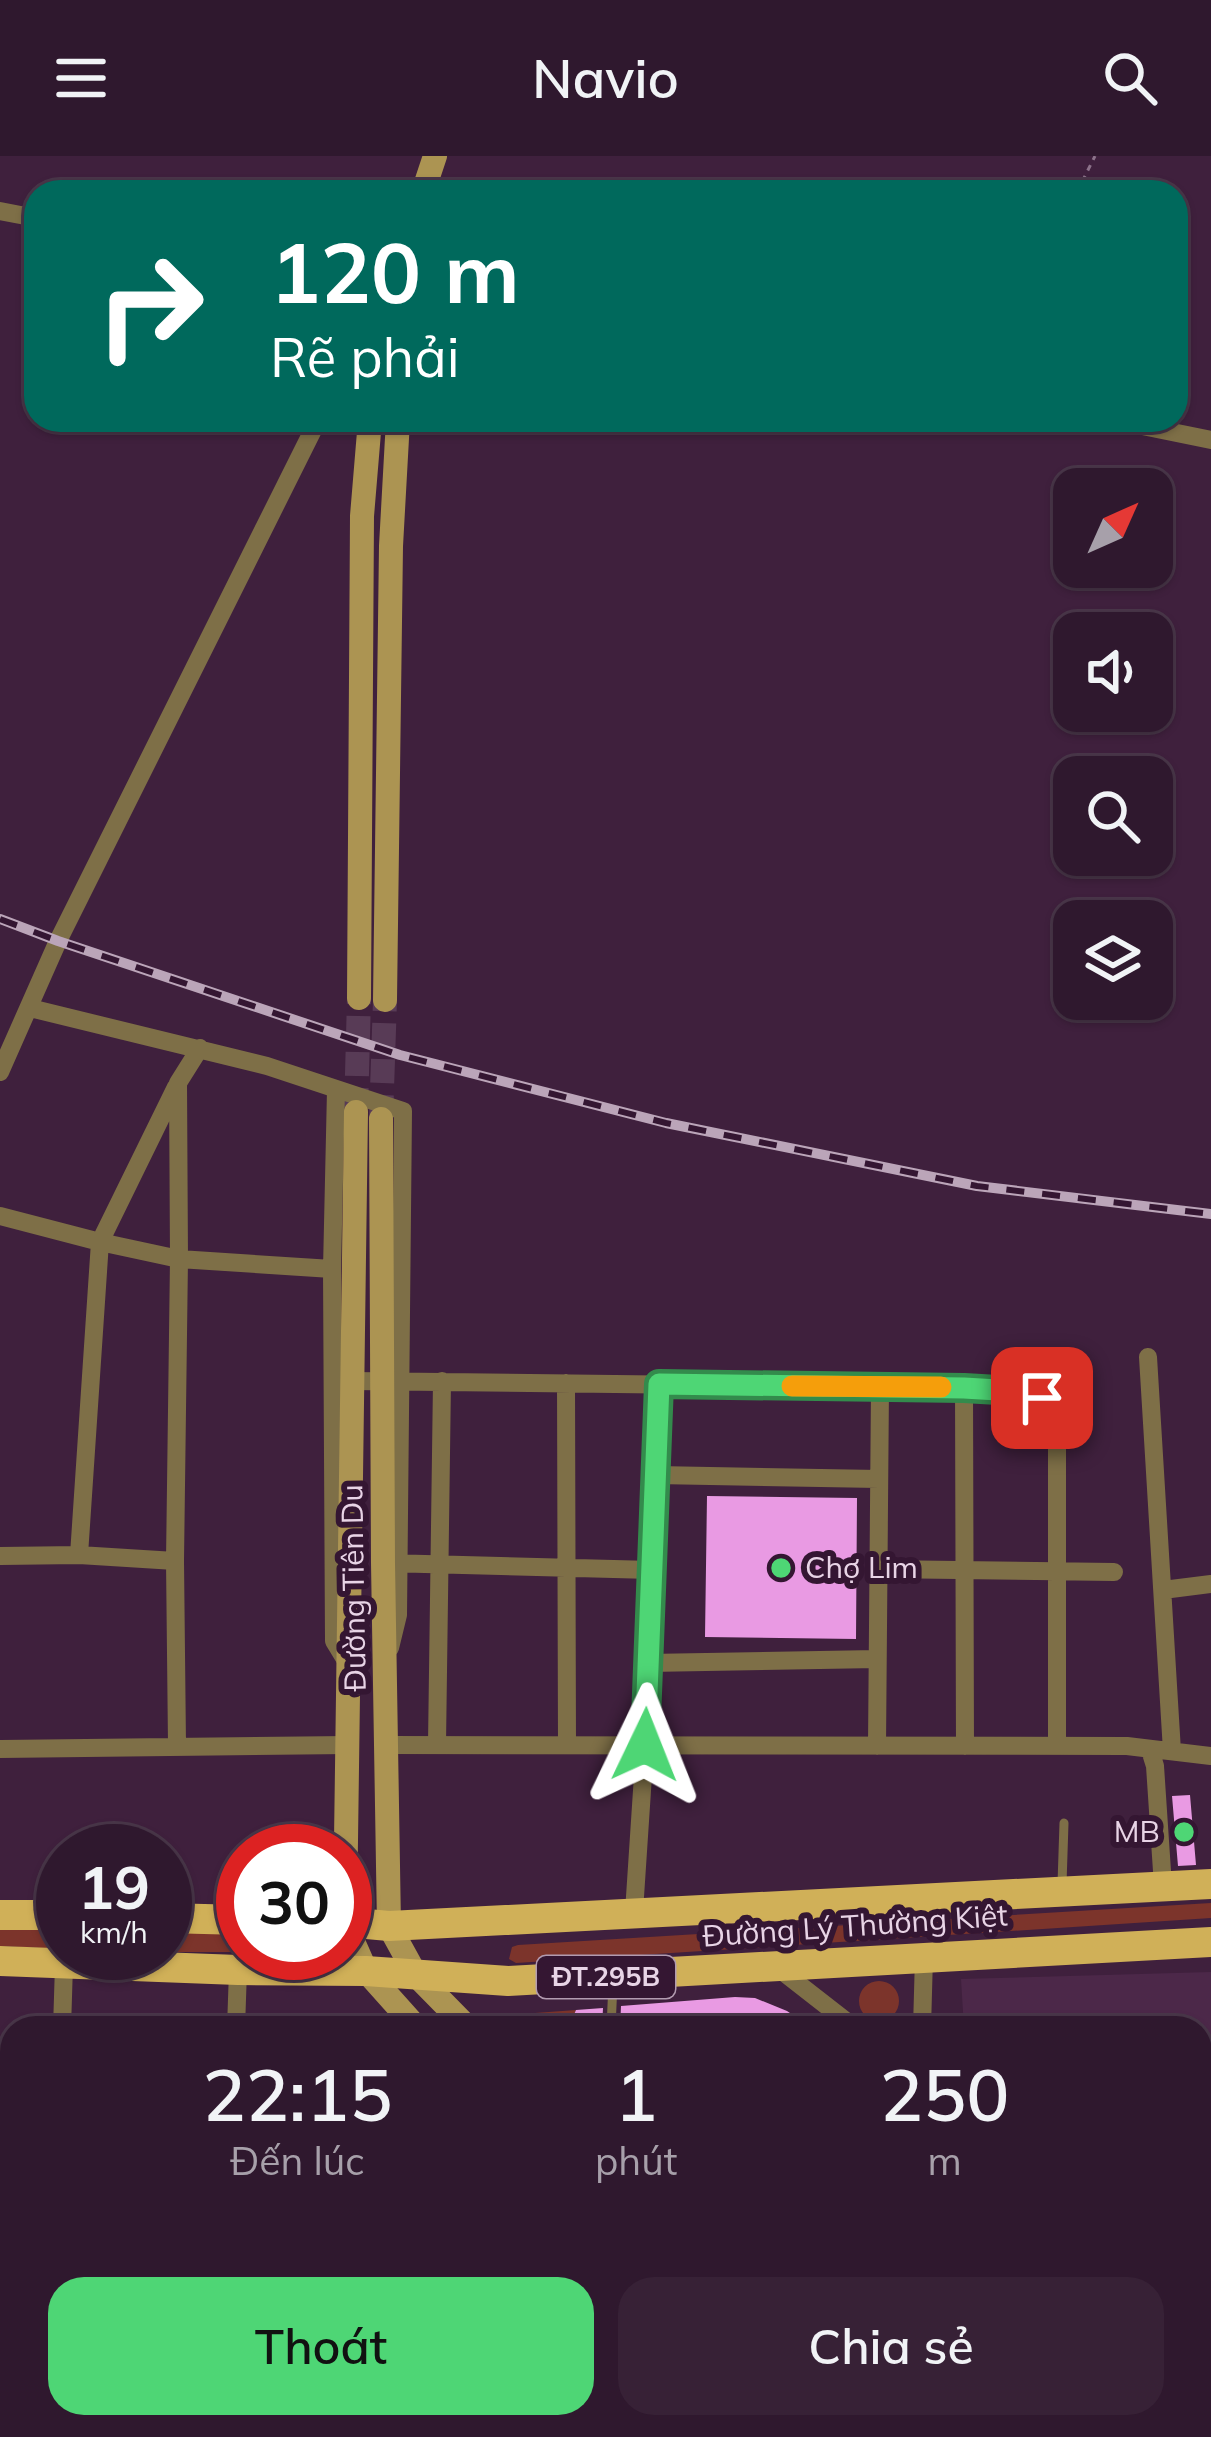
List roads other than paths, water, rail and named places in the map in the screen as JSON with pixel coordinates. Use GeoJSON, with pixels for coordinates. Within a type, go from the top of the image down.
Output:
{"type":"FeatureCollection","features":[{"type":"Feature","properties":{"kind":"main road"},"geometry":{"type":"LineString","coordinates":[[369,432],[362,516],[372,999],[397,432]]}},
{"type":"Feature","properties":{"kind":"main road","name":"Đường Tiên Du"},"geometry":{"type":"LineString","coordinates":[[346,1824],[356,1112]]}},
{"type":"Feature","properties":{"kind":"main road","name":"Đường Tiên Du"},"geometry":{"type":"LineString","coordinates":[[381,1119],[392,1381],[385,1744],[388,1927],[416,1975],[456,2016]]}},
{"type":"Feature","properties":{"kind":"main road","name":"Đường Lý Thường Kiệt"},"geometry":{"type":"LineString","coordinates":[[372,1926],[1211,1884]]}},
{"type":"Feature","properties":{"kind":"main road"},"geometry":{"type":"LineString","coordinates":[[0,1915],[36,1915]]}},
{"type":"Feature","properties":{"kind":"main road","name":"Đường Lý Thường Kiệt"},"geometry":{"type":"LineString","coordinates":[[372,1971],[508,1981],[1211,1942]]}},
{"type":"Feature","properties":{"kind":"main road","name":"Đường Lý Thường Kiệt"},"geometry":{"type":"LineString","coordinates":[[0,1961],[36,1963]]}},
{"type":"Feature","properties":{"kind":"main road"},"geometry":{"type":"LineString","coordinates":[[372,1978],[406,2016]]}},
{"type":"Feature","properties":{"kind":"street"},"geometry":{"type":"LineString","coordinates":[[0,1072],[58,941],[312,432]]}},
{"type":"Feature","properties":{"kind":"street"},"geometry":{"type":"LineString","coordinates":[[1172,432],[1211,440]]}},
{"type":"Feature","properties":{"kind":"street"},"geometry":{"type":"LineString","coordinates":[[30,1008],[267,1066],[403,1111],[392,1381]]}},
{"type":"Feature","properties":{"kind":"street"},"geometry":{"type":"LineString","coordinates":[[79,1555],[100,1242],[200,1048]]}},
{"type":"Feature","properties":{"kind":"street"},"geometry":{"type":"LineString","coordinates":[[177,1745],[178,1083]]}},
{"type":"Feature","properties":{"kind":"street"},"geometry":{"type":"LineString","coordinates":[[336,1090],[334,1641],[348,1664]]}},
{"type":"Feature","properties":{"kind":"street"},"geometry":{"type":"LineString","coordinates":[[0,1216],[179,1259],[332,1269]]}},
{"type":"Feature","properties":{"kind":"street"},"geometry":{"type":"LineString","coordinates":[[1148,1357],[1172,1751]]}},
{"type":"Feature","properties":{"kind":"street"},"geometry":{"type":"LineString","coordinates":[[351,1381],[964,1388],[1042,1398],[1054,1409],[1057,1424],[1057,1746]]}},
{"type":"Feature","properties":{"kind":"street"},"geometry":{"type":"LineString","coordinates":[[437,1744],[442,1381]]}},
{"type":"Feature","properties":{"kind":"street"},"geometry":{"type":"LineString","coordinates":[[566,1383],[567,1745]]}},
{"type":"Feature","properties":{"kind":"street"},"geometry":{"type":"LineString","coordinates":[[634,1912],[659,1384]]}},
{"type":"Feature","properties":{"kind":"street"},"geometry":{"type":"LineString","coordinates":[[877,1746],[880,1387]]}},
{"type":"Feature","properties":{"kind":"street"},"geometry":{"type":"LineString","coordinates":[[964,1388],[965,1746]]}},
{"type":"Feature","properties":{"kind":"street"},"geometry":{"type":"LineString","coordinates":[[656,1475],[879,1479]]}},
{"type":"Feature","properties":{"kind":"street"},"geometry":{"type":"LineString","coordinates":[[0,1556],[175,1561]]}},
{"type":"Feature","properties":{"kind":"street"},"geometry":{"type":"LineString","coordinates":[[391,1563],[652,1570]]}},
{"type":"Feature","properties":{"kind":"street"},"geometry":{"type":"LineString","coordinates":[[878,1569],[1114,1572]]}},
{"type":"Feature","properties":{"kind":"street"},"geometry":{"type":"LineString","coordinates":[[1163,1590],[1211,1584]]}},
{"type":"Feature","properties":{"kind":"street"},"geometry":{"type":"LineString","coordinates":[[648,1663],[877,1659]]}},
{"type":"Feature","properties":{"kind":"street"},"geometry":{"type":"LineString","coordinates":[[0,1749],[347,1744]]}},
{"type":"Feature","properties":{"kind":"street"},"geometry":{"type":"LineString","coordinates":[[385,1744],[1127,1747],[1211,1756]]}},
{"type":"Feature","properties":{"kind":"street"},"geometry":{"type":"LineString","coordinates":[[1150,1750],[1163,1886]]}},
{"type":"Feature","properties":{"kind":"street"},"geometry":{"type":"LineString","coordinates":[[922,2016],[924,1957]]}},
{"type":"Feature","properties":{"kind":"street"},"geometry":{"type":"LineString","coordinates":[[778,1967],[840,2016]]}},
{"type":"Feature","properties":{"kind":"street"},"geometry":{"type":"LineString","coordinates":[[62,2016],[64,1980]]}},
{"type":"Feature","properties":{"kind":"street"},"geometry":{"type":"LineString","coordinates":[[236,2016],[238,1980]]}},
{"type":"Feature","properties":{"kind":"lane"},"geometry":{"type":"LineString","coordinates":[[1061,1892],[1064,1823]]}},
{"type":"Feature","properties":{"kind":"lane"},"geometry":{"type":"LineString","coordinates":[[611,2016],[613,1977]]}},
{"type":"Feature","properties":{"kind":"tunnel"},"geometry":{"type":"LineString","coordinates":[[356,1112],[359,998]]}},
{"type":"Feature","properties":{"kind":"tunnel"},"geometry":{"type":"LineString","coordinates":[[381,1119],[385,1000]]}},
{"type":"Feature","properties":{"kind":"railway"},"geometry":{"type":"LineString","coordinates":[[0,919],[400,1055],[666,1123],[977,1186],[1211,1214]]}},
{"type":"Feature","properties":{"kind":"place","name":"Chợ Lim"},"geometry":{"type":"Point","coordinates":[781,1568]}},
{"type":"Feature","properties":{"kind":"place","name":"MB"},"geometry":{"type":"Point","coordinates":[1184,1832]}}]}
